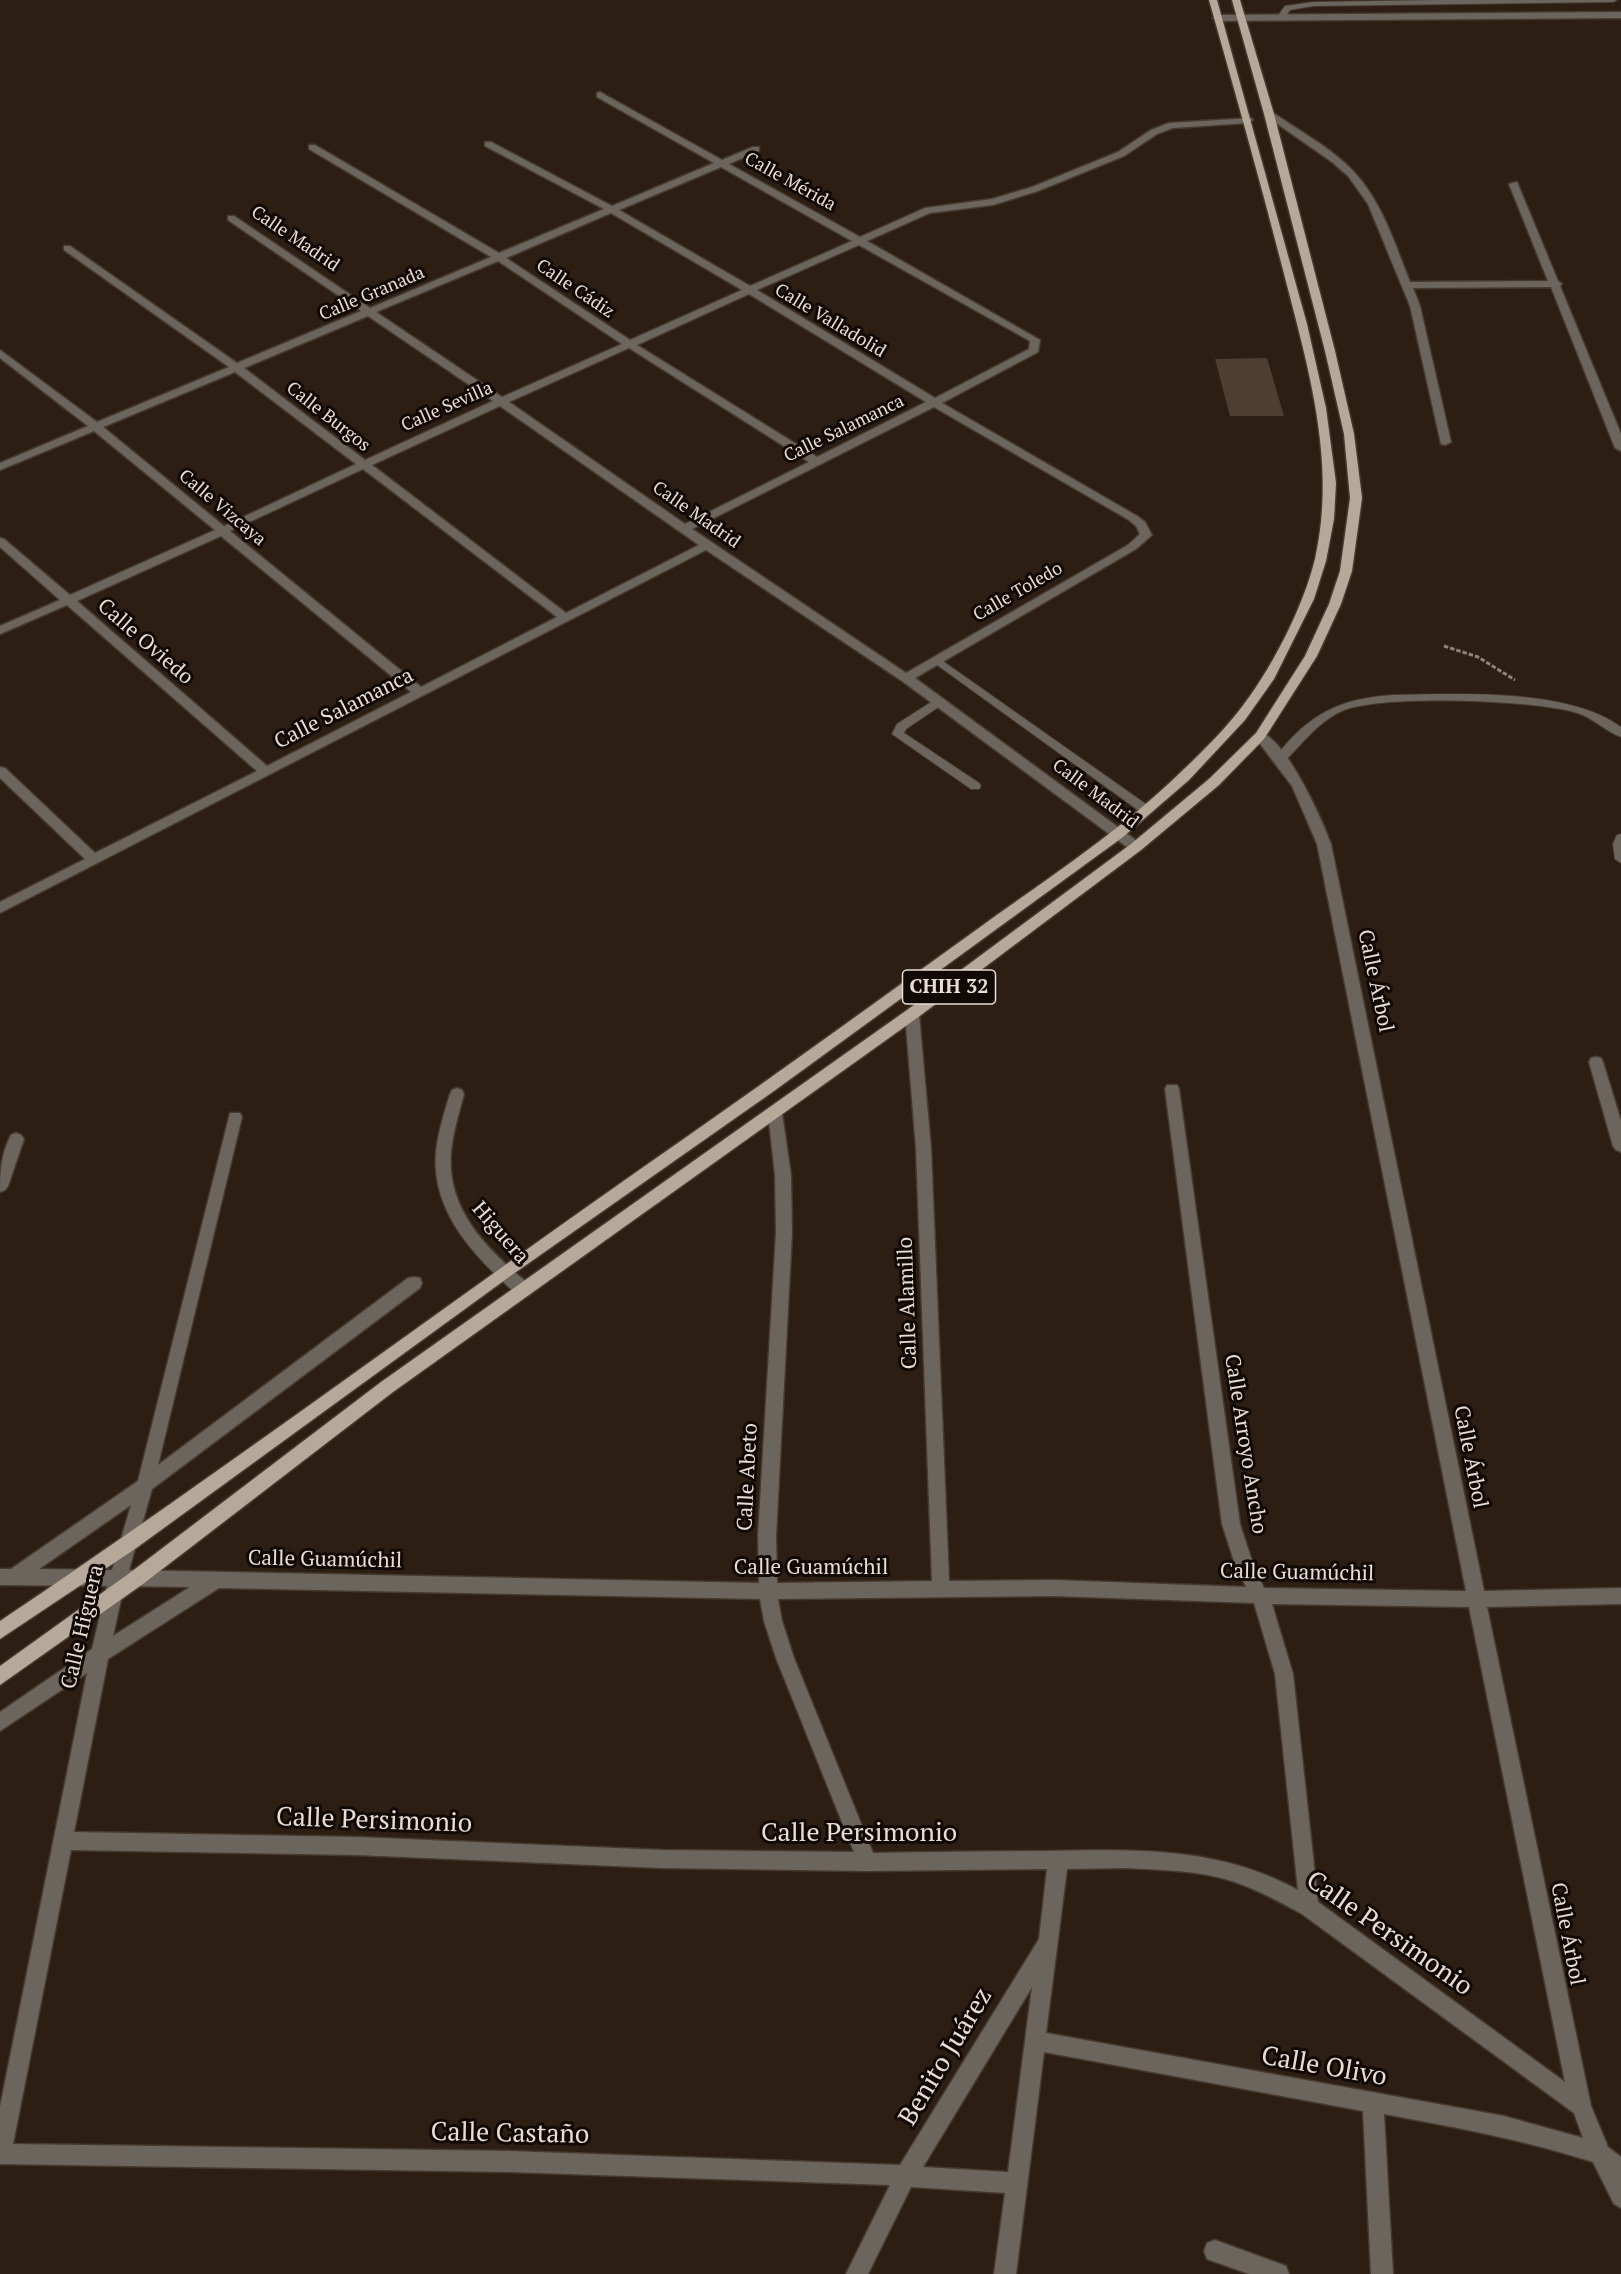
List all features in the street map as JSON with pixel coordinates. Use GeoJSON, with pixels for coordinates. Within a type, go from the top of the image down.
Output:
{"type":"FeatureCollection","features":[{"type":"Feature","properties":{"kind":"main road","name":"CHIH 32"},"geometry":{"type":"LineString","coordinates":[[0,1631],[129,1544],[503,1273],[769,1087],[1118,834],[1209,753],[1241,717],[1268,679],[1308,599],[1320,561],[1328,519],[1330,483],[1321,408],[1293,290],[1248,120],[1213,0]]}},
{"type":"Feature","properties":{"kind":"main road","name":"CHIH 32"},"geometry":{"type":"LineString","coordinates":[[138,1578],[387,1388],[775,1113],[1136,848],[1214,782],[1260,736],[1311,656],[1335,604],[1346,571],[1356,498],[1349,434],[1330,351],[1269,114],[1236,0]]}},
{"type":"Feature","properties":{"kind":"main road"},"geometry":{"type":"LineString","coordinates":[[0,1677],[116,1586]]}},
{"type":"Feature","properties":{"kind":"street"},"geometry":{"type":"LineString","coordinates":[[1217,18],[1621,15]]}},
{"type":"Feature","properties":{"kind":"street","name":"Calle Mérida"},"geometry":{"type":"LineString","coordinates":[[600,94],[1035,340],[1034,350],[1020,359]]}},
{"type":"Feature","properties":{"kind":"street"},"geometry":{"type":"LineString","coordinates":[[1269,114],[1335,160],[1363,188],[1373,204],[1407,285],[1421,328],[1445,442]]}},
{"type":"Feature","properties":{"kind":"street","name":"Calle Sevilla"},"geometry":{"type":"LineString","coordinates":[[0,630],[910,218],[937,208],[993,202],[1035,189],[1121,154],[1154,132],[1172,125],[1248,120]]}},
{"type":"Feature","properties":{"kind":"street","name":"Calle Valladolid"},"geometry":{"type":"LineString","coordinates":[[488,144],[612,210],[934,404],[1133,518],[1141,524],[1146,535]]}},
{"type":"Feature","properties":{"kind":"street","name":"Calle Cádiz"},"geometry":{"type":"LineString","coordinates":[[312,147],[498,257],[629,344],[817,462]]}},
{"type":"Feature","properties":{"kind":"street","name":"Calle Granada"},"geometry":{"type":"LineString","coordinates":[[0,467],[371,313],[756,149]]}},
{"type":"Feature","properties":{"kind":"street"},"geometry":{"type":"LineString","coordinates":[[1514,184],[1557,284],[1621,448]]}},
{"type":"Feature","properties":{"kind":"street","name":"Calle Madrid"},"geometry":{"type":"LineString","coordinates":[[231,218],[707,545],[906,678],[1136,848]]}},
{"type":"Feature","properties":{"kind":"street","name":"Calle Burgos"},"geometry":{"type":"LineString","coordinates":[[67,248],[237,368],[565,618]]}},
{"type":"Feature","properties":{"kind":"street"},"geometry":{"type":"LineString","coordinates":[[1407,285],[1557,284]]}},
{"type":"Feature","properties":{"kind":"street","name":"Calle Vizcaya"},"geometry":{"type":"LineString","coordinates":[[0,353],[96,427],[419,692]]}},
{"type":"Feature","properties":{"kind":"street","name":"Calle Salamanca"},"geometry":{"type":"LineString","coordinates":[[684,529],[1020,359]]}},
{"type":"Feature","properties":{"kind":"street","name":"Calle Toledo"},"geometry":{"type":"LineString","coordinates":[[906,678],[1132,547],[1146,535]]}},
{"type":"Feature","properties":{"kind":"street","name":"Calle Oviedo"},"geometry":{"type":"LineString","coordinates":[[0,541],[266,771]]}},
{"type":"Feature","properties":{"kind":"street","name":"Calle Salamanca"},"geometry":{"type":"LineString","coordinates":[[0,908],[707,545]]}},
{"type":"Feature","properties":{"kind":"street","name":"Calle Árbol"},"geometry":{"type":"LineString","coordinates":[[1260,736],[1280,759],[1312,808],[1323,844],[1410,1264],[1475,1599],[1581,2106],[1600,2154],[1621,2197]]}},
{"type":"Feature","properties":{"kind":"street"},"geometry":{"type":"LineString","coordinates":[[0,771],[94,860]]}},
{"type":"Feature","properties":{"kind":"street","name":"Calle Alamillo"},"geometry":{"type":"LineString","coordinates":[[912,1014],[920,1070],[924,1144],[929,1327],[941,1590]]}},
{"type":"Feature","properties":{"kind":"street"},"geometry":{"type":"LineString","coordinates":[[1596,1062],[1621,1146]]}},
{"type":"Feature","properties":{"kind":"street","name":"Calle Arroyo Ancho"},"geometry":{"type":"LineString","coordinates":[[1172,1089],[1231,1524],[1243,1561],[1277,1641],[1284,1674],[1309,1907]]}},
{"type":"Feature","properties":{"kind":"street","name":"Higuera"},"geometry":{"type":"LineString","coordinates":[[457,1094],[444,1141],[442,1163],[444,1184],[451,1208],[464,1230],[503,1273],[524,1290]]}},
{"type":"Feature","properties":{"kind":"street","name":"Calle Abeto"},"geometry":{"type":"LineString","coordinates":[[775,1113],[783,1175],[784,1233],[767,1536],[768,1591],[773,1621],[785,1658],[867,1862]]}},
{"type":"Feature","properties":{"kind":"street","name":"Calle Higuera"},"geometry":{"type":"LineString","coordinates":[[1,2154],[100,1654],[116,1586],[145,1485],[235,1117]]}},
{"type":"Feature","properties":{"kind":"street"},"geometry":{"type":"LineString","coordinates":[[0,1186],[16,1139]]}},
{"type":"Feature","properties":{"kind":"street"},"geometry":{"type":"LineString","coordinates":[[0,1588],[8,1577],[145,1485],[414,1282]]}},
{"type":"Feature","properties":{"kind":"street","name":"Calle Guamúchil"},"geometry":{"type":"LineString","coordinates":[[8,1577],[81,1577],[116,1586],[138,1578],[768,1591],[1054,1588],[1258,1596],[1475,1599],[1621,1596]]}},
{"type":"Feature","properties":{"kind":"street"},"geometry":{"type":"LineString","coordinates":[[0,1722],[100,1654],[216,1580]]}},
{"type":"Feature","properties":{"kind":"street","name":"Calle Persimonio"},"geometry":{"type":"LineString","coordinates":[[64,1841],[345,1846],[662,1859],[867,1862],[1124,1859],[1185,1862],[1233,1872],[1278,1890],[1309,1907],[1581,2106]]}},
{"type":"Feature","properties":{"kind":"street","name":"Benito Juárez"},"geometry":{"type":"LineString","coordinates":[[857,2274],[906,2175],[1048,1942],[1058,1861]]}},
{"type":"Feature","properties":{"kind":"street"},"geometry":{"type":"LineString","coordinates":[[1005,2274],[1048,1942]]}},
{"type":"Feature","properties":{"kind":"street","name":"Calle Olivo"},"geometry":{"type":"LineString","coordinates":[[1036,2041],[1504,2126],[1600,2154]]}},
{"type":"Feature","properties":{"kind":"street"},"geometry":{"type":"LineString","coordinates":[[1373,2103],[1382,2274]]}},
{"type":"Feature","properties":{"kind":"street","name":"Calle Castaño"},"geometry":{"type":"LineString","coordinates":[[1,2154],[475,2160],[906,2175],[1018,2183]]}},
{"type":"Feature","properties":{"kind":"street"},"geometry":{"type":"LineString","coordinates":[[1600,2154],[1621,2170]]}},
{"type":"Feature","properties":{"kind":"street"},"geometry":{"type":"LineString","coordinates":[[1215,2251],[1278,2274]]}},
{"type":"Feature","properties":{"kind":"lane"},"geometry":{"type":"LineString","coordinates":[[1281,16],[1288,8],[1312,4],[1613,0]]}},
{"type":"Feature","properties":{"kind":"lane"},"geometry":{"type":"LineString","coordinates":[[937,660],[1146,810]]}},
{"type":"Feature","properties":{"kind":"lane"},"geometry":{"type":"LineString","coordinates":[[1280,759],[1326,716],[1350,704],[1415,699],[1541,702],[1575,708],[1602,719],[1621,733]]}},
{"type":"Feature","properties":{"kind":"lane"},"geometry":{"type":"LineString","coordinates":[[939,701],[901,727],[898,734],[975,786]]}},
{"type":"Feature","properties":{"kind":"lane"},"geometry":{"type":"LineString","coordinates":[[1621,838],[1619,844],[1621,859]]}},
{"type":"Feature","properties":{"kind":"path"},"geometry":{"type":"LineString","coordinates":[[1444,646],[1478,657],[1518,682],[1541,702]]}},
{"type":"Feature","properties":{"kind":"building"},"geometry":{"type":"Polygon","coordinates":[[[1267,358],[1284,416],[1230,416],[1215,359],[1267,358]]]}}]}
